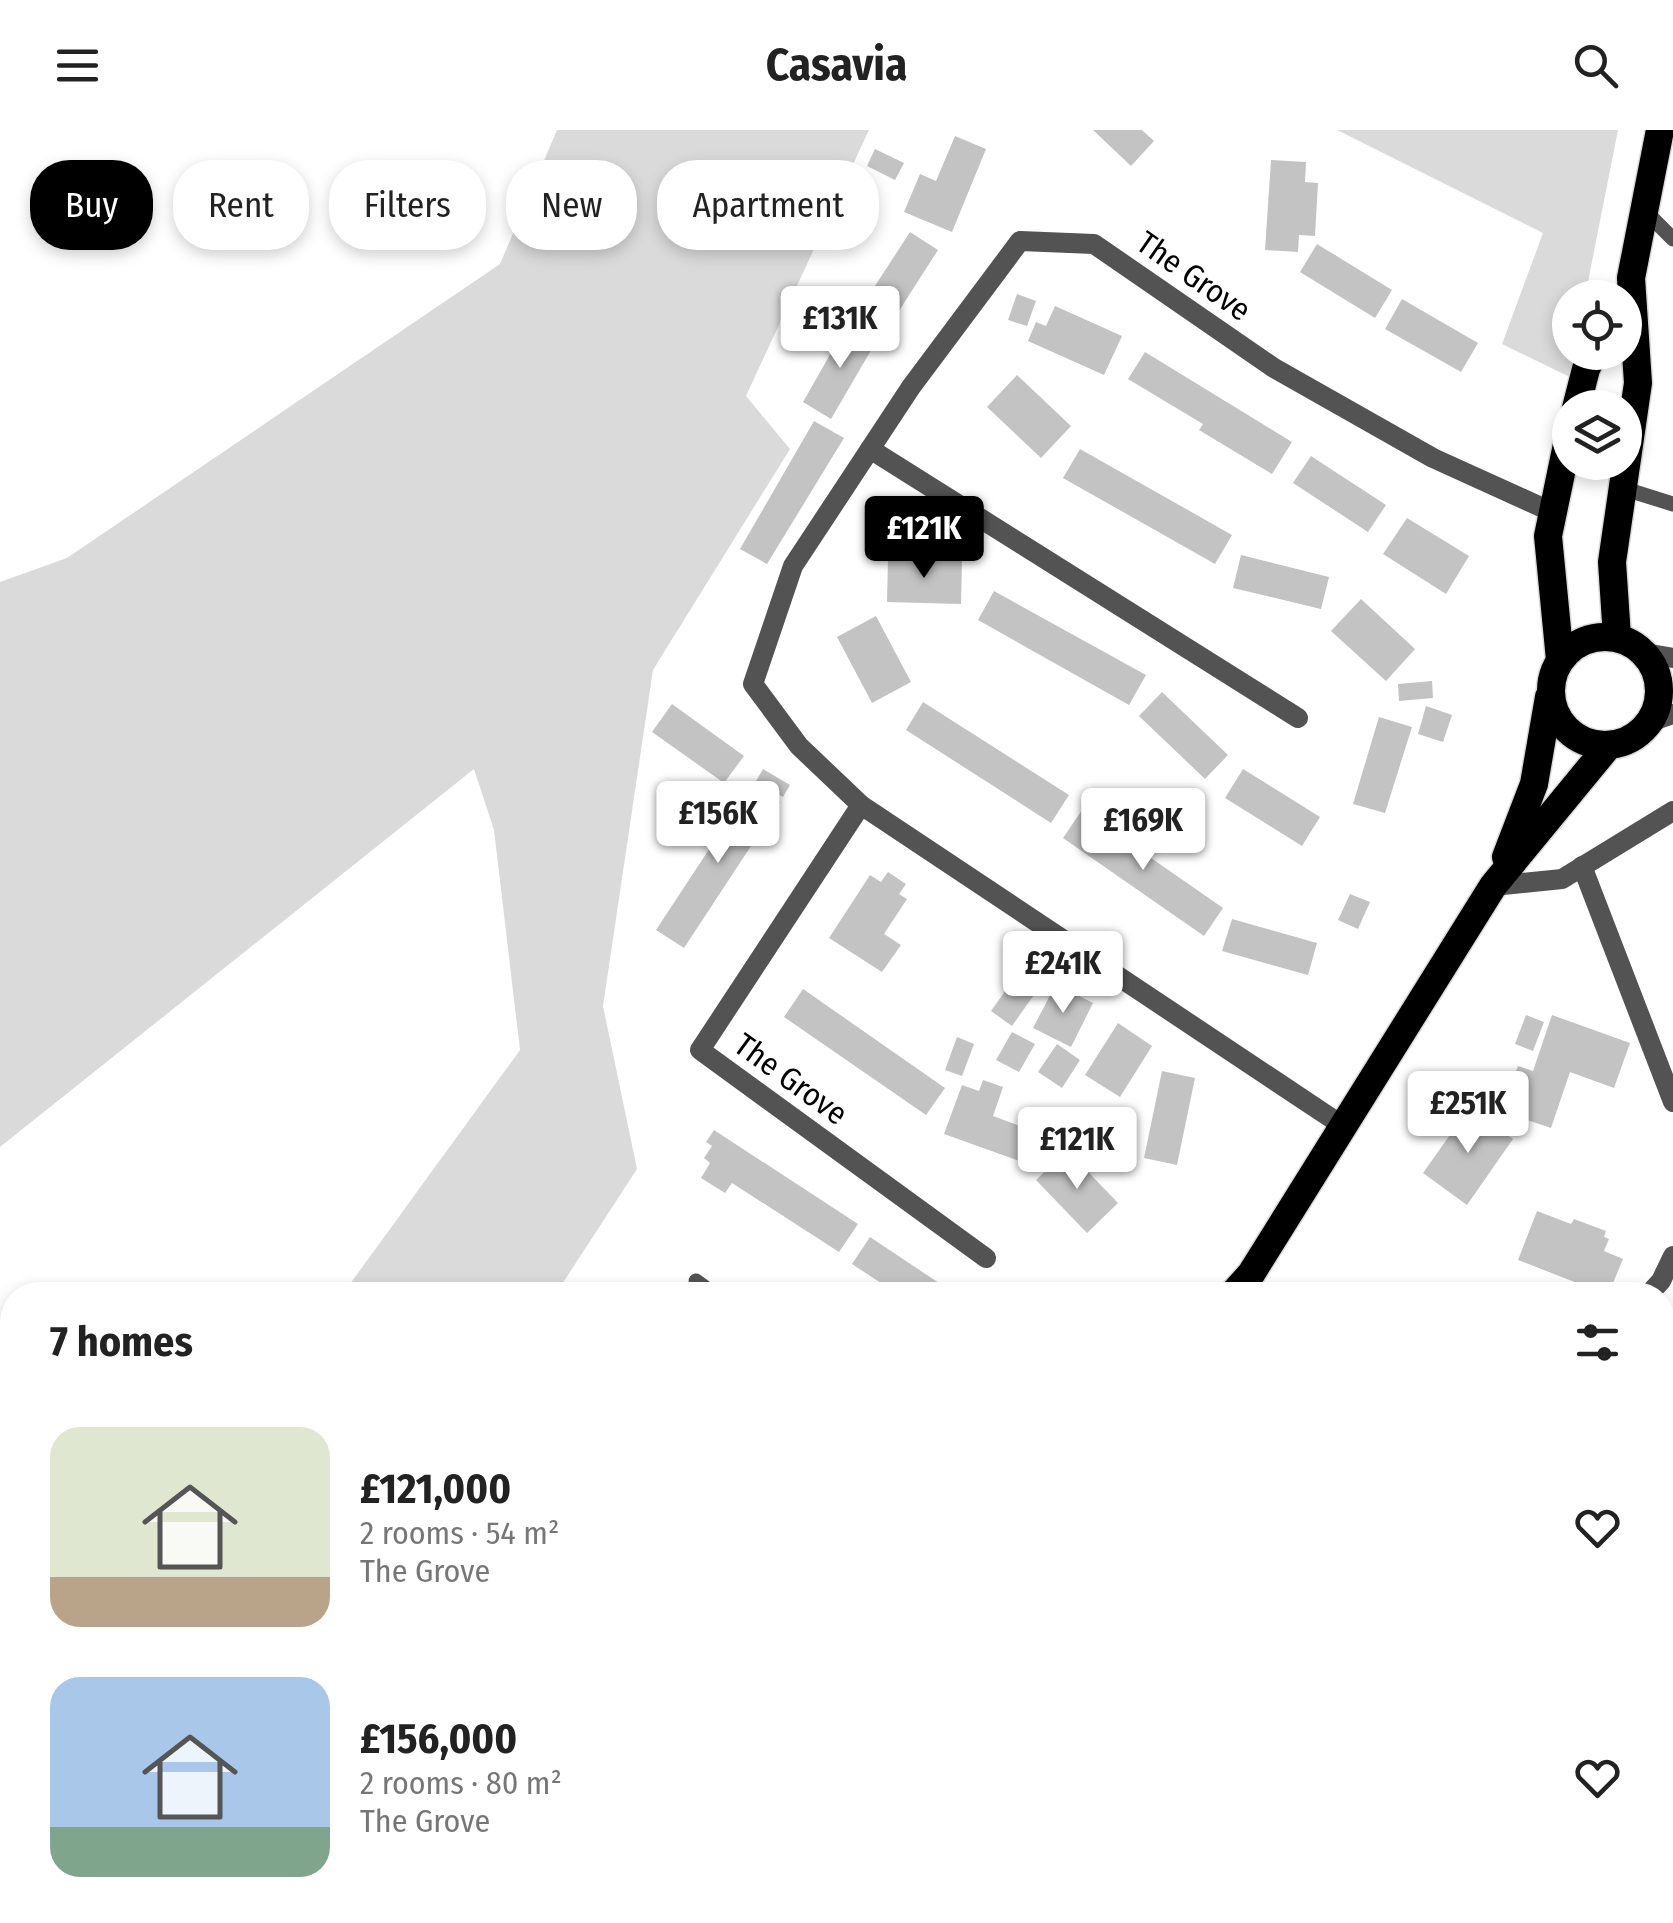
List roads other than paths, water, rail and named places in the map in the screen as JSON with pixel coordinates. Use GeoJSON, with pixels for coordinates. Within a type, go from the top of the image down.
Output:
{"type":"FeatureCollection","features":[{"type":"Feature","properties":{"kind":"highway"},"geometry":{"type":"LineString","coordinates":[[1628,280],[1660,130]]}},
{"type":"Feature","properties":{"kind":"highway"},"geometry":{"type":"LineString","coordinates":[[1617,637],[1612,562],[1638,383],[1636,370]]}},
{"type":"Feature","properties":{"kind":"highway"},"geometry":{"type":"LineString","coordinates":[[1493,886],[1534,784],[1550,691],[1560,660],[1548,536],[1559,480]]}},
{"type":"Feature","properties":{"kind":"highway"},"geometry":{"type":"LineString","coordinates":[[1244,1282],[1493,886],[1610,745],[1638,734],[1662,718],[1659,656],[1617,637],[1583,640],[1560,660]]}},
{"type":"Feature","properties":{"kind":"highway"},"geometry":{"type":"LineString","coordinates":[[1550,691],[1555,712],[1564,726],[1578,738],[1610,745]]}},
{"type":"Feature","properties":{"kind":"street","name":"The Grove"},"geometry":{"type":"LineString","coordinates":[[1343,1126],[861,805],[799,746],[753,684],[793,566],[911,386],[1020,241],[1094,244],[1274,368],[1433,458],[1552,512]]}},
{"type":"Feature","properties":{"kind":"street"},"geometry":{"type":"LineString","coordinates":[[870,449],[1298,718]]}},
{"type":"Feature","properties":{"kind":"street","name":"The Grove"},"geometry":{"type":"LineString","coordinates":[[861,805],[700,1050],[986,1258]]}},
{"type":"Feature","properties":{"kind":"street"},"geometry":{"type":"LineString","coordinates":[[1493,886],[1562,879],[1673,811]]}},
{"type":"Feature","properties":{"kind":"street"},"geometry":{"type":"LineString","coordinates":[[1582,866],[1673,1102]]}},
{"type":"Feature","properties":{"kind":"street"},"geometry":{"type":"LineString","coordinates":[[1660,1282],[1673,1256]]}},
{"type":"Feature","properties":{"kind":"lane"},"geometry":{"type":"LineString","coordinates":[[1643,209],[1673,239]]}},
{"type":"Feature","properties":{"kind":"lane"},"geometry":{"type":"LineString","coordinates":[[1624,490],[1673,504]]}}]}
